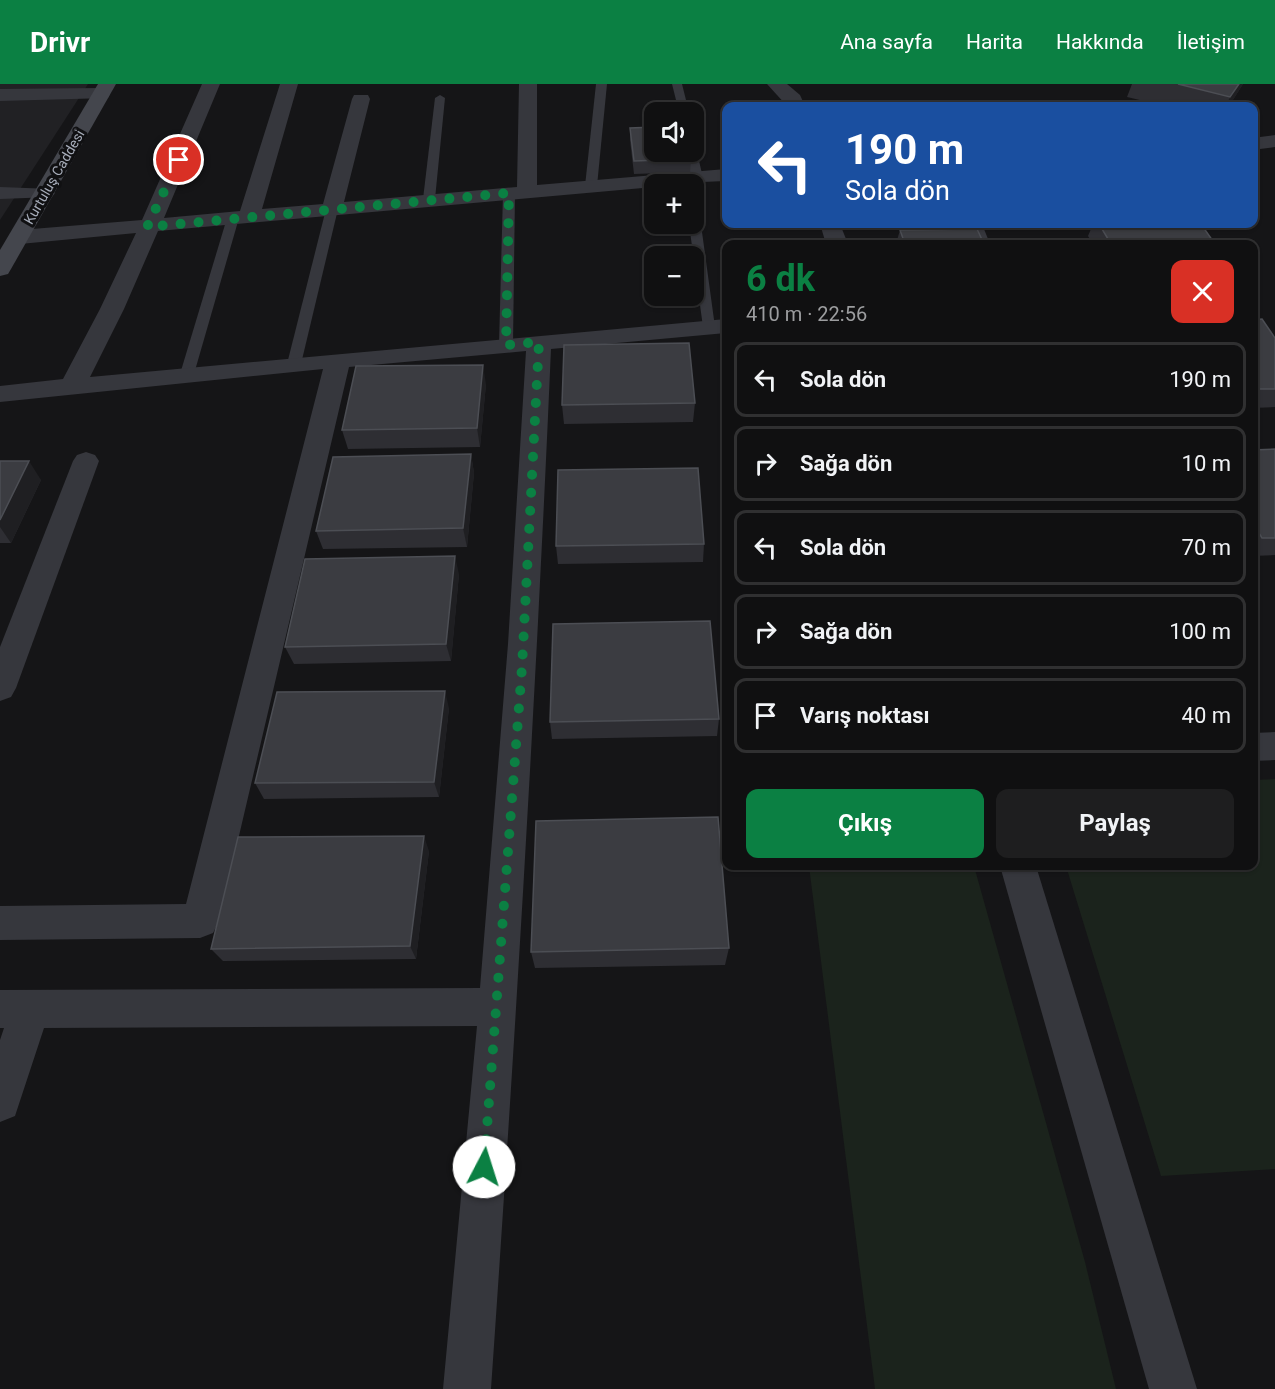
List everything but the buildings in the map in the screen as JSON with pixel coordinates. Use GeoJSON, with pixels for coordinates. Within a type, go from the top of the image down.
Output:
{"type":"FeatureCollection","features":[{"type":"Feature","properties":{"kind":"main road","name":"Kurtuluş Caddesi"},"geometry":{"type":"LineString","coordinates":[[0,269],[104,89]]}},
{"type":"Feature","properties":{"kind":"street"},"geometry":{"type":"LineString","coordinates":[[72,387],[111,309],[187,144],[211,84]]}},
{"type":"Feature","properties":{"kind":"street"},"geometry":{"type":"LineString","coordinates":[[241,217],[289,84]]}},
{"type":"Feature","properties":{"kind":"street"},"geometry":{"type":"LineString","coordinates":[[518,192],[528,84]]}},
{"type":"Feature","properties":{"kind":"street"},"geometry":{"type":"LineString","coordinates":[[776,84],[794,102]]}},
{"type":"Feature","properties":{"kind":"street"},"geometry":{"type":"LineString","coordinates":[[0,95],[104,89]]}},
{"type":"Feature","properties":{"kind":"street"},"geometry":{"type":"LineString","coordinates":[[332,209],[361,99]]}},
{"type":"Feature","properties":{"kind":"street"},"geometry":{"type":"LineString","coordinates":[[1258,143],[1275,141]]}},
{"type":"Feature","properties":{"kind":"street"},"geometry":{"type":"LineString","coordinates":[[704,178],[722,176]]}},
{"type":"Feature","properties":{"kind":"street"},"geometry":{"type":"LineString","coordinates":[[20,237],[429,199],[644,183]]}},
{"type":"Feature","properties":{"kind":"street"},"geometry":{"type":"LineString","coordinates":[[0,193],[45,193]]}},
{"type":"Feature","properties":{"kind":"street"},"geometry":{"type":"LineString","coordinates":[[0,394],[187,374],[718,326]]}},
{"type":"Feature","properties":{"kind":"street"},"geometry":{"type":"LineString","coordinates":[[467,1389],[498,1007],[524,632],[523,344]]}},
{"type":"Feature","properties":{"kind":"street"},"geometry":{"type":"LineString","coordinates":[[0,923],[200,921],[338,360]]}},
{"type":"Feature","properties":{"kind":"street"},"geometry":{"type":"LineString","coordinates":[[0,688],[86,461]]}},
{"type":"Feature","properties":{"kind":"street"},"geometry":{"type":"LineString","coordinates":[[1258,747],[1275,746]]}},
{"type":"Feature","properties":{"kind":"street"},"geometry":{"type":"LineString","coordinates":[[1019,870],[1173,1389]]}},
{"type":"Feature","properties":{"kind":"street"},"geometry":{"type":"LineString","coordinates":[[0,1101],[15,1009],[498,1007]]}},
{"type":"Feature","properties":{"kind":"lane"},"geometry":{"type":"LineString","coordinates":[[591,186],[602,84]]}},
{"type":"Feature","properties":{"kind":"lane"},"geometry":{"type":"LineString","coordinates":[[676,84],[681,102]]}},
{"type":"Feature","properties":{"kind":"lane"},"geometry":{"type":"LineString","coordinates":[[429,199],[440,98]]}},
{"type":"Feature","properties":{"kind":"lane"},"geometry":{"type":"LineString","coordinates":[[518,192],[523,344]]}},
{"type":"Feature","properties":{"kind":"lane"},"geometry":{"type":"LineString","coordinates":[[294,364],[332,209]]}},
{"type":"Feature","properties":{"kind":"lane"},"geometry":{"type":"LineString","coordinates":[[187,374],[241,217]]}},
{"type":"Feature","properties":{"kind":"lane"},"geometry":{"type":"LineString","coordinates":[[698,234],[718,326]]}},
{"type":"Feature","properties":{"kind":"shaded area"},"geometry":{"type":"Polygon","coordinates":[[[0,84],[88,84],[0,220],[0,84]]]}},
{"type":"Feature","properties":{"kind":"shaded area"},"geometry":{"type":"Polygon","coordinates":[[[1275,779],[1275,1169],[1161,1176],[1067,870],[1258,870],[1258,780],[1275,779]]]}},
{"type":"Feature","properties":{"kind":"shaded area"},"geometry":{"type":"Polygon","coordinates":[[[810,870],[975,870],[1085,1262],[1116,1389],[875,1389],[810,870]]]}},
{"type":"Feature","properties":{"kind":"route"},"geometry":{"type":"LineString","coordinates":[[179,160],[147,227],[509,193],[506,345],[539,342],[522,667],[498,1007],[484,1167]]}}]}
